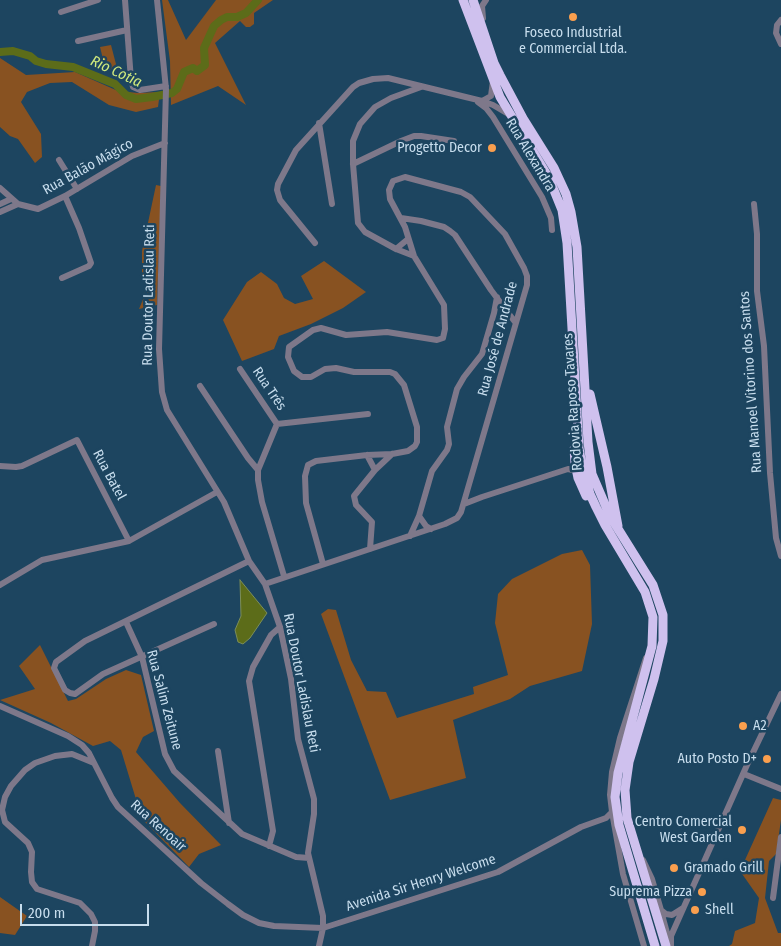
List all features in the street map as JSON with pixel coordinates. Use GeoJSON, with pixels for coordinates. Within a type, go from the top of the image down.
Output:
{"type":"FeatureCollection","features":[{"type":"Feature","properties":{"kind":"highway","name":"Rodovia Raposo Tavares"},"geometry":{"type":"LineString","coordinates":[[462,0],[493,80],[510,115],[549,178],[562,210],[568,252],[575,389],[582,465],[590,494],[605,525],[639,580],[650,604],[653,617],[652,646],[618,773],[615,797],[619,825],[655,946]]}},
{"type":"Feature","properties":{"kind":"highway","name":"Rodovia Raposo Tavares"},"geometry":{"type":"LineString","coordinates":[[473,0],[494,63],[513,100],[554,168],[566,194],[577,246],[588,442],[592,474],[603,502],[653,585],[660,602],[664,628],[663,641],[654,679],[629,762],[626,776],[625,802],[635,844],[666,946]]}},
{"type":"Feature","properties":{"kind":"highway"},"geometry":{"type":"LineString","coordinates":[[584,365],[619,530]]}},
{"type":"Feature","properties":{"kind":"highway"},"geometry":{"type":"LineString","coordinates":[[575,389],[574,457],[572,470],[605,525]]}},
{"type":"Feature","properties":{"kind":"street"},"geometry":{"type":"LineString","coordinates":[[61,12],[98,0]]}},
{"type":"Feature","properties":{"kind":"street"},"geometry":{"type":"LineString","coordinates":[[124,0],[133,87],[140,90],[166,88]]}},
{"type":"Feature","properties":{"kind":"street","name":"Rua Doutor Ladislau Reti"},"geometry":{"type":"LineString","coordinates":[[157,0],[166,88],[159,349],[162,392],[167,410],[226,506],[249,561],[265,584],[280,627],[291,679],[298,739],[314,799],[309,858],[320,902],[323,928],[319,946]]}},
{"type":"Feature","properties":{"kind":"street"},"geometry":{"type":"LineString","coordinates":[[486,0],[482,6],[481,13],[491,44],[494,63]]}},
{"type":"Feature","properties":{"kind":"street"},"geometry":{"type":"LineString","coordinates":[[781,20],[776,33],[781,44]]}},
{"type":"Feature","properties":{"kind":"street"},"geometry":{"type":"LineString","coordinates":[[78,41],[127,30]]}},
{"type":"Feature","properties":{"kind":"street"},"geometry":{"type":"LineString","coordinates":[[315,243],[280,200],[277,190],[278,184],[296,150],[353,87],[366,80],[388,78],[478,100],[493,105],[510,115]]}},
{"type":"Feature","properties":{"kind":"street"},"geometry":{"type":"LineString","coordinates":[[478,100],[491,96],[493,80]]}},
{"type":"Feature","properties":{"kind":"street"},"geometry":{"type":"LineString","coordinates":[[414,256],[396,249],[365,232],[358,223],[352,164],[353,141],[360,124],[367,116],[381,103],[421,87]]}},
{"type":"Feature","properties":{"kind":"street","name":"Rua Alexandra"},"geometry":{"type":"LineString","coordinates":[[478,100],[493,117],[538,190],[550,218],[552,230]]}},
{"type":"Feature","properties":{"kind":"street"},"geometry":{"type":"LineString","coordinates":[[319,123],[332,204]]}},
{"type":"Feature","properties":{"kind":"street"},"geometry":{"type":"LineString","coordinates":[[352,164],[414,136],[454,141]]}},
{"type":"Feature","properties":{"kind":"street","name":"Rua Balão Mágico"},"geometry":{"type":"LineString","coordinates":[[0,188],[18,204],[38,209],[65,196],[132,156],[165,142]]}},
{"type":"Feature","properties":{"kind":"street"},"geometry":{"type":"LineString","coordinates":[[59,160],[77,189]]}},
{"type":"Feature","properties":{"kind":"street","name":"Rua José de Andrade"},"geometry":{"type":"LineString","coordinates":[[265,584],[284,576],[431,529],[457,518],[464,504],[515,322],[527,286],[527,276],[505,234],[470,197],[450,188],[405,178],[398,179],[390,184],[389,190],[393,205],[401,218],[414,256],[444,305],[444,336],[440,340],[387,332],[346,334],[322,328],[313,330],[289,347],[288,357],[294,371],[302,377],[311,377],[326,370],[336,368],[354,372],[390,372],[400,379],[404,385],[417,427],[418,438],[412,449],[392,454]]}},
{"type":"Feature","properties":{"kind":"street"},"geometry":{"type":"LineString","coordinates":[[62,278],[89,266],[91,263],[80,228],[65,196]]}},
{"type":"Feature","properties":{"kind":"street"},"geometry":{"type":"LineString","coordinates":[[0,204],[11,199]]}},
{"type":"Feature","properties":{"kind":"street"},"geometry":{"type":"LineString","coordinates":[[0,212],[18,204]]}},
{"type":"Feature","properties":{"kind":"street","name":"Rua Manoel Vitorino dos Santos"},"geometry":{"type":"LineString","coordinates":[[754,204],[757,234],[757,291],[764,346],[770,473],[776,538],[781,556]]}},
{"type":"Feature","properties":{"kind":"street"},"geometry":{"type":"LineString","coordinates":[[401,218],[422,221],[450,230],[515,322]]}},
{"type":"Feature","properties":{"kind":"street"},"geometry":{"type":"LineString","coordinates":[[396,249],[408,239]]}},
{"type":"Feature","properties":{"kind":"street"},"geometry":{"type":"LineString","coordinates":[[410,536],[419,516],[432,471],[447,450],[449,444],[447,423],[457,389],[482,354],[497,297]]}},
{"type":"Feature","properties":{"kind":"street","name":"Rua Três"},"geometry":{"type":"LineString","coordinates":[[240,369],[277,424]]}},
{"type":"Feature","properties":{"kind":"street"},"geometry":{"type":"LineString","coordinates":[[200,386],[258,470]]}},
{"type":"Feature","properties":{"kind":"street"},"geometry":{"type":"LineString","coordinates":[[284,576],[259,490],[258,470],[277,424],[368,414]]}},
{"type":"Feature","properties":{"kind":"street","name":"Rua Batel"},"geometry":{"type":"LineString","coordinates":[[0,466],[22,466],[77,440],[129,541]]}},
{"type":"Feature","properties":{"kind":"street"},"geometry":{"type":"LineString","coordinates":[[323,564],[308,514],[306,468],[316,461],[392,454]]}},
{"type":"Feature","properties":{"kind":"street"},"geometry":{"type":"LineString","coordinates":[[370,549],[372,522],[356,505],[354,496],[375,470],[392,454]]}},
{"type":"Feature","properties":{"kind":"street"},"geometry":{"type":"LineString","coordinates":[[367,455],[375,470]]}},
{"type":"Feature","properties":{"kind":"street"},"geometry":{"type":"LineString","coordinates":[[464,504],[482,496],[572,470]]}},
{"type":"Feature","properties":{"kind":"street"},"geometry":{"type":"LineString","coordinates":[[0,585],[42,560],[129,541],[217,492]]}},
{"type":"Feature","properties":{"kind":"street"},"geometry":{"type":"LineString","coordinates":[[419,516],[426,526],[431,529]]}},
{"type":"Feature","properties":{"kind":"street"},"geometry":{"type":"LineString","coordinates":[[214,624],[103,674],[75,694],[65,690],[54,668],[54,665],[85,641],[249,561]]}},
{"type":"Feature","properties":{"kind":"street","name":"Rua Salim Zeitune"},"geometry":{"type":"LineString","coordinates":[[126,622],[142,657],[167,759],[174,771],[242,834],[296,857],[309,858]]}},
{"type":"Feature","properties":{"kind":"street"},"geometry":{"type":"LineString","coordinates":[[269,846],[273,831],[249,681],[253,667],[271,635],[280,627]]}},
{"type":"Feature","properties":{"kind":"street"},"geometry":{"type":"LineString","coordinates":[[644,946],[623,874],[610,803],[611,780],[620,738],[642,666],[652,646]]}},
{"type":"Feature","properties":{"kind":"street"},"geometry":{"type":"LineString","coordinates":[[671,946],[671,936],[781,694]]}},
{"type":"Feature","properties":{"kind":"street","name":"Rua Renoair"},"geometry":{"type":"LineString","coordinates":[[0,706],[77,741],[89,753],[118,807],[201,883],[243,915],[259,923],[274,926],[323,928]]}},
{"type":"Feature","properties":{"kind":"street"},"geometry":{"type":"LineString","coordinates":[[72,754],[77,741]]}},
{"type":"Feature","properties":{"kind":"street"},"geometry":{"type":"LineString","coordinates":[[218,751],[229,823]]}},
{"type":"Feature","properties":{"kind":"street"},"geometry":{"type":"LineString","coordinates":[[92,946],[95,922],[92,914],[80,903],[37,889],[32,882],[32,852],[28,843],[2,822],[2,803],[11,786],[24,770],[44,758],[72,754],[94,763]]}},
{"type":"Feature","properties":{"kind":"street"},"geometry":{"type":"LineString","coordinates":[[744,774],[781,789]]}},
{"type":"Feature","properties":{"kind":"street"},"geometry":{"type":"LineString","coordinates":[[612,812],[606,818],[613,822]]}},
{"type":"Feature","properties":{"kind":"street","name":"Avenida Sir Henry Welcome"},"geometry":{"type":"LineString","coordinates":[[323,928],[498,872],[581,826],[606,818]]}},
{"type":"Feature","properties":{"kind":"street"},"geometry":{"type":"LineString","coordinates":[[773,898],[781,837]]}},
{"type":"Feature","properties":{"kind":"street"},"geometry":{"type":"LineString","coordinates":[[635,844],[649,871],[671,946]]}},
{"type":"Feature","properties":{"kind":"street"},"geometry":{"type":"LineString","coordinates":[[661,910],[666,914],[672,915],[681,911],[684,907]]}},
{"type":"Feature","properties":{"kind":"shaded area"},"geometry":{"type":"Polygon","coordinates":[[[162,0],[168,0],[186,40],[216,0],[273,0],[254,13],[254,24],[250,27],[246,27],[240,21],[215,43],[246,105],[218,86],[171,105],[170,61],[162,0]]]}},
{"type":"Feature","properties":{"kind":"shaded area"},"geometry":{"type":"Polygon","coordinates":[[[111,45],[117,68],[106,71],[100,47],[111,45]]]}},
{"type":"Feature","properties":{"kind":"shaded area"},"geometry":{"type":"Polygon","coordinates":[[[0,58],[26,75],[75,72],[118,91],[138,93],[160,92],[158,107],[136,112],[109,105],[72,82],[50,83],[27,92],[21,102],[41,134],[42,157],[35,163],[18,139],[10,136],[0,127],[0,58]]]}},
{"type":"Feature","properties":{"kind":"shaded area"},"geometry":{"type":"Polygon","coordinates":[[[156,185],[161,186],[157,305],[139,309],[144,297],[146,284],[142,272],[142,251],[156,185]]]}},
{"type":"Feature","properties":{"kind":"shaded area"},"geometry":{"type":"Polygon","coordinates":[[[324,261],[366,292],[343,308],[311,324],[279,336],[274,349],[242,361],[223,320],[247,282],[261,272],[277,284],[284,298],[295,304],[313,299],[301,276],[324,261]]]}},
{"type":"Feature","properties":{"kind":"shaded area"},"geometry":{"type":"Polygon","coordinates":[[[582,550],[590,565],[592,624],[582,671],[530,686],[510,699],[453,720],[466,778],[390,800],[321,614],[328,609],[336,610],[351,660],[367,691],[386,692],[397,718],[474,694],[473,687],[508,675],[495,623],[498,594],[512,579],[562,554],[582,550]]]}},
{"type":"Feature","properties":{"kind":"shaded area"},"geometry":{"type":"Polygon","coordinates":[[[240,580],[267,613],[250,638],[243,644],[238,642],[235,630],[241,616],[240,580]]]}},
{"type":"Feature","properties":{"kind":"shaded area"},"geometry":{"type":"Polygon","coordinates":[[[40,645],[68,701],[76,699],[106,679],[126,670],[141,675],[154,731],[143,737],[136,752],[180,803],[221,845],[199,854],[189,867],[142,819],[121,750],[110,741],[93,746],[51,723],[0,700],[35,689],[19,666],[40,645]]]}},
{"type":"Feature","properties":{"kind":"shaded area"},"geometry":{"type":"Polygon","coordinates":[[[773,798],[781,800],[781,820],[776,854],[769,861],[765,898],[778,933],[781,933],[781,946],[729,946],[732,944],[735,931],[755,923],[759,898],[740,871],[773,798]]]}},
{"type":"Feature","properties":{"kind":"shaded area"},"geometry":{"type":"Polygon","coordinates":[[[0,897],[27,916],[15,935],[0,933],[0,897]]]}},
{"type":"Feature","properties":{"kind":"waterway","name":"Rio Cotia"},"geometry":{"type":"LineString","coordinates":[[0,52],[13,51],[30,56],[36,61],[46,64],[73,67],[115,84],[126,95],[136,99],[172,93],[177,89],[184,72],[193,68],[197,71],[205,65],[204,48],[214,26],[227,17],[237,17],[246,13],[258,0]]}},
{"type":"Feature","properties":{"kind":"place","name":"Foseco Industrial e Commercial Ltda."},"geometry":{"type":"Point","coordinates":[573,17]}},
{"type":"Feature","properties":{"kind":"place","name":"Progetto Decor"},"geometry":{"type":"Point","coordinates":[492,148]}},
{"type":"Feature","properties":{"kind":"place","name":"A2"},"geometry":{"type":"Point","coordinates":[743,726]}},
{"type":"Feature","properties":{"kind":"place","name":"Auto Posto D+"},"geometry":{"type":"Point","coordinates":[767,759]}},
{"type":"Feature","properties":{"kind":"place","name":"Centro Comercial West Garden"},"geometry":{"type":"Point","coordinates":[742,830]}},
{"type":"Feature","properties":{"kind":"place","name":"Gramado Grill"},"geometry":{"type":"Point","coordinates":[674,868]}},
{"type":"Feature","properties":{"kind":"place","name":"Suprema Pizza"},"geometry":{"type":"Point","coordinates":[702,892]}},
{"type":"Feature","properties":{"kind":"place","name":"Shell"},"geometry":{"type":"Point","coordinates":[695,910]}}]}
